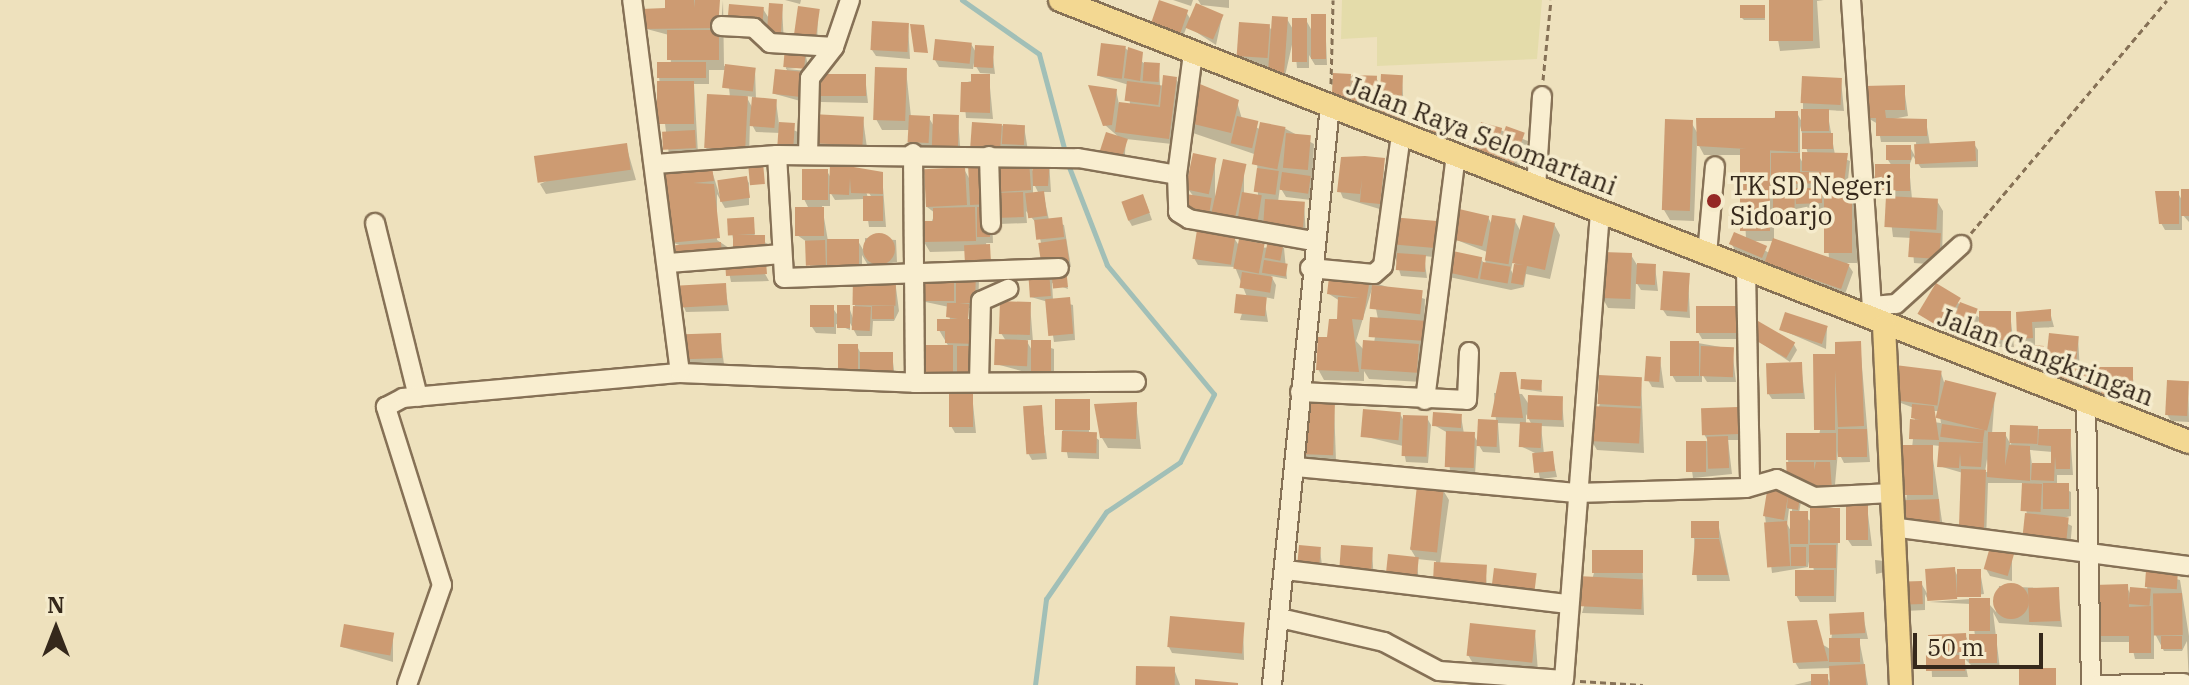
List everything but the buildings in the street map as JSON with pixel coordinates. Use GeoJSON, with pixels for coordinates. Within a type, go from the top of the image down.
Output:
{"type":"FeatureCollection","features":[{"type":"Feature","properties":{"kind":"main road","name":"Jalan Raya Selomartani"},"geometry":{"type":"LineString","coordinates":[[1060,0],[1096,7],[1193,53],[1884,326]]}},
{"type":"Feature","properties":{"kind":"main road","name":"Jalan Cangkringan"},"geometry":{"type":"LineString","coordinates":[[1884,326],[2189,442]]}},
{"type":"Feature","properties":{"kind":"main road"},"geometry":{"type":"LineString","coordinates":[[1884,326],[1901,685]]}},
{"type":"Feature","properties":{"kind":"street"},"geometry":{"type":"LineString","coordinates":[[632,0],[669,263],[680,373]]}},
{"type":"Feature","properties":{"kind":"street"},"geometry":{"type":"LineString","coordinates":[[808,155],[810,78],[834,47],[850,0]]}},
{"type":"Feature","properties":{"kind":"street"},"geometry":{"type":"LineString","coordinates":[[1851,0],[1872,306],[1884,326]]}},
{"type":"Feature","properties":{"kind":"street"},"geometry":{"type":"LineString","coordinates":[[721,26],[754,28],[770,43],[834,47]]}},
{"type":"Feature","properties":{"kind":"street"},"geometry":{"type":"LineString","coordinates":[[1193,53],[1177,175],[1178,212],[1189,219],[1312,241]]}},
{"type":"Feature","properties":{"kind":"street"},"geometry":{"type":"LineString","coordinates":[[1536,187],[1542,96]]}},
{"type":"Feature","properties":{"kind":"street"},"geometry":{"type":"LineString","coordinates":[[1272,685],[1296,467],[1312,241],[1330,106]]}},
{"type":"Feature","properties":{"kind":"street"},"geometry":{"type":"LineString","coordinates":[[1310,268],[1374,274],[1383,266],[1401,134]]}},
{"type":"Feature","properties":{"kind":"street"},"geometry":{"type":"LineString","coordinates":[[913,153],[915,383]]}},
{"type":"Feature","properties":{"kind":"street"},"geometry":{"type":"LineString","coordinates":[[655,164],[777,155],[1045,155],[1177,175]]}},
{"type":"Feature","properties":{"kind":"street"},"geometry":{"type":"LineString","coordinates":[[777,155],[784,278],[1059,268]]}},
{"type":"Feature","properties":{"kind":"street"},"geometry":{"type":"LineString","coordinates":[[989,156],[991,224]]}},
{"type":"Feature","properties":{"kind":"street"},"geometry":{"type":"LineString","coordinates":[[1425,400],[1456,156]]}},
{"type":"Feature","properties":{"kind":"street"},"geometry":{"type":"LineString","coordinates":[[1707,254],[1715,166]]}},
{"type":"Feature","properties":{"kind":"street"},"geometry":{"type":"LineString","coordinates":[[1280,618],[1384,642],[1439,671],[1564,680],[1566,604],[1600,213]]}},
{"type":"Feature","properties":{"kind":"street"},"geometry":{"type":"LineString","coordinates":[[375,223],[418,397]]}},
{"type":"Feature","properties":{"kind":"street"},"geometry":{"type":"LineString","coordinates":[[1872,306],[1896,304],[1961,245]]}},
{"type":"Feature","properties":{"kind":"street"},"geometry":{"type":"LineString","coordinates":[[669,263],[782,254]]}},
{"type":"Feature","properties":{"kind":"street"},"geometry":{"type":"LineString","coordinates":[[1746,270],[1750,483]]}},
{"type":"Feature","properties":{"kind":"street"},"geometry":{"type":"LineString","coordinates":[[979,382],[981,301],[1008,289]]}},
{"type":"Feature","properties":{"kind":"street"},"geometry":{"type":"LineString","coordinates":[[1300,392],[1467,400],[1469,352]]}},
{"type":"Feature","properties":{"kind":"street"},"geometry":{"type":"LineString","coordinates":[[407,685],[442,585],[386,411],[397,399],[680,373],[915,383],[1136,382]]}},
{"type":"Feature","properties":{"kind":"street"},"geometry":{"type":"LineString","coordinates":[[2086,402],[2091,685]]}},
{"type":"Feature","properties":{"kind":"street"},"geometry":{"type":"LineString","coordinates":[[1296,467],[1576,493],[1777,479],[1814,497],[1891,493]]}},
{"type":"Feature","properties":{"kind":"street"},"geometry":{"type":"LineString","coordinates":[[1892,527],[2089,556],[2188,566]]}},
{"type":"Feature","properties":{"kind":"street"},"geometry":{"type":"LineString","coordinates":[[1286,570],[1566,604]]}},
{"type":"Feature","properties":{"kind":"street"},"geometry":{"type":"LineString","coordinates":[[2099,685],[2184,683]]}},
{"type":"Feature","properties":{"kind":"path"},"geometry":{"type":"LineString","coordinates":[[1330,106],[1333,0]]}},
{"type":"Feature","properties":{"kind":"path"},"geometry":{"type":"LineString","coordinates":[[1542,96],[1551,0]]}},
{"type":"Feature","properties":{"kind":"path"},"geometry":{"type":"LineString","coordinates":[[1961,245],[2167,0]]}},
{"type":"Feature","properties":{"kind":"path"},"geometry":{"type":"LineString","coordinates":[[1564,680],[1643,685]]}},
{"type":"Feature","properties":{"kind":"shaded area"},"geometry":{"type":"Polygon","coordinates":[[[1342,0],[1542,0],[1537,59],[1377,66],[1377,37],[1341,39],[1342,0]]]}},
{"type":"Feature","properties":{"kind":"waterway"},"geometry":{"type":"LineString","coordinates":[[962,0],[1039,54],[1065,152]]}},
{"type":"Feature","properties":{"kind":"waterway"},"geometry":{"type":"LineString","coordinates":[[1035,685],[1046,599],[1106,512],[1180,462],[1214,394],[1107,265],[1067,162]]}},
{"type":"Feature","properties":{"kind":"place","name":"TK SD Negeri Sidoarjo"},"geometry":{"type":"Point","coordinates":[1714,201]}}]}
